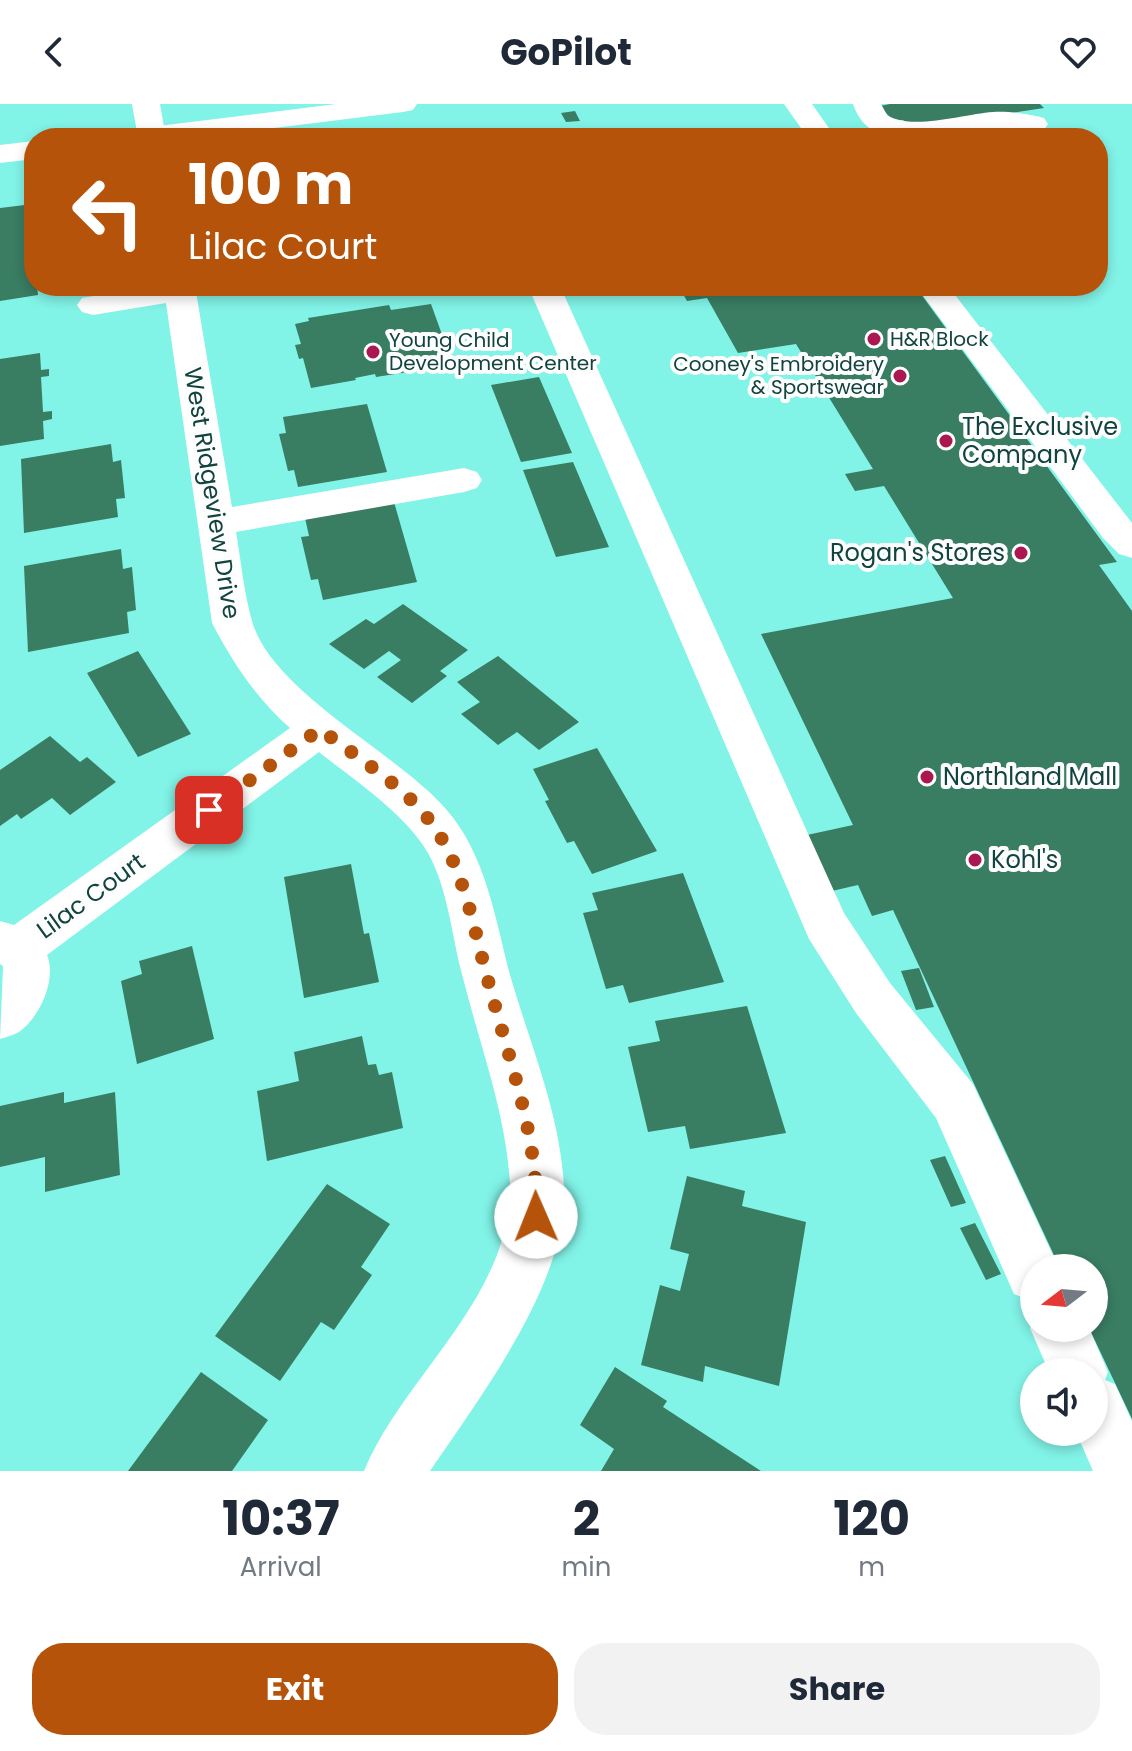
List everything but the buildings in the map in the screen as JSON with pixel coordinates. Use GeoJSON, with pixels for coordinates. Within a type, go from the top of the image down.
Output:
{"type":"FeatureCollection","features":[{"type":"Feature","properties":{"kind":"street"},"geometry":{"type":"LineString","coordinates":[[144,128],[146,104]]}},
{"type":"Feature","properties":{"kind":"street"},"geometry":{"type":"LineString","coordinates":[[214,128],[403,104]]}},
{"type":"Feature","properties":{"kind":"street"},"geometry":{"type":"LineString","coordinates":[[798,104],[815,128]]}},
{"type":"Feature","properties":{"kind":"street"},"geometry":{"type":"LineString","coordinates":[[867,104],[874,119],[891,128]]}},
{"type":"Feature","properties":{"kind":"street"},"geometry":{"type":"LineString","coordinates":[[932,128],[996,120],[1034,124]]}},
{"type":"Feature","properties":{"kind":"street"},"geometry":{"type":"LineString","coordinates":[[0,154],[24,151]]}},
{"type":"Feature","properties":{"kind":"street"},"geometry":{"type":"LineString","coordinates":[[93,305],[142,296]]}},
{"type":"Feature","properties":{"kind":"street","name":"West Ridgeview Drive"},"geometry":{"type":"LineString","coordinates":[[181,296],[232,623],[244,651],[262,676],[320,729],[403,794],[430,821],[447,847],[463,891],[526,1119],[537,1188],[536,1217],[524,1258],[498,1314],[394,1471]]}},
{"type":"Feature","properties":{"kind":"street"},"geometry":{"type":"LineString","coordinates":[[548,296],[826,925],[873,998],[955,1101],[1025,1254]]}},
{"type":"Feature","properties":{"kind":"street"},"geometry":{"type":"LineString","coordinates":[[940,296],[1116,529],[1132,545]]}},
{"type":"Feature","properties":{"kind":"street"},"geometry":{"type":"LineString","coordinates":[[214,523],[464,480]]}},
{"type":"Feature","properties":{"kind":"street","name":"Lilac Court"},"geometry":{"type":"LineString","coordinates":[[0,1017],[15,1004],[28,975],[25,960],[9,945],[320,729]]}},
{"type":"Feature","properties":{"kind":"street"},"geometry":{"type":"LineString","coordinates":[[1108,1436],[1124,1471]]}},
{"type":"Feature","properties":{"kind":"place","name":"H&R Block"},"geometry":{"type":"Point","coordinates":[874,339]}},
{"type":"Feature","properties":{"kind":"place","name":"Young Child Development Center"},"geometry":{"type":"Point","coordinates":[373,352]}},
{"type":"Feature","properties":{"kind":"place","name":"Cooney's Embroidery & Sportswear"},"geometry":{"type":"Point","coordinates":[900,376]}},
{"type":"Feature","properties":{"kind":"place","name":"The Exclusive Company"},"geometry":{"type":"Point","coordinates":[946,441]}},
{"type":"Feature","properties":{"kind":"place","name":"Rogan's Stores"},"geometry":{"type":"Point","coordinates":[1021,553]}},
{"type":"Feature","properties":{"kind":"place","name":"Northland Mall"},"geometry":{"type":"Point","coordinates":[927,777]}},
{"type":"Feature","properties":{"kind":"place","name":"Kohl's"},"geometry":{"type":"Point","coordinates":[975,860]}},
{"type":"Feature","properties":{"kind":"route"},"geometry":{"type":"LineString","coordinates":[[209,810],[320,729],[403,794],[430,821],[447,847],[463,891],[526,1119],[537,1188],[536,1217]]}}]}
